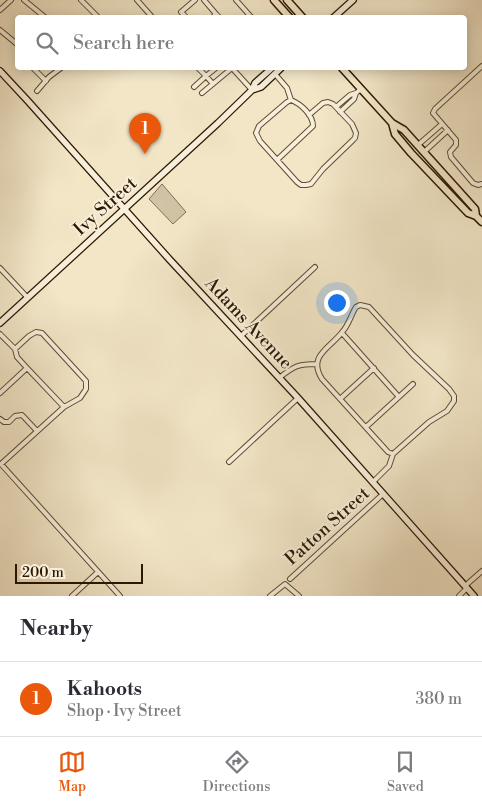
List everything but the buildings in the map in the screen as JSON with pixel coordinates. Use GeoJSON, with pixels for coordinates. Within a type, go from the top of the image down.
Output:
{"type":"FeatureCollection","features":[{"type":"Feature","properties":{"kind":"main road"},"geometry":{"type":"LineString","coordinates":[[274,0],[287,15]]}},
{"type":"Feature","properties":{"kind":"main road"},"geometry":{"type":"LineString","coordinates":[[287,0],[300,15]]}},
{"type":"Feature","properties":{"kind":"main road"},"geometry":{"type":"LineString","coordinates":[[343,70],[359,91],[392,123],[404,130],[418,145],[475,209],[476,216]]}},
{"type":"Feature","properties":{"kind":"main road"},"geometry":{"type":"LineString","coordinates":[[392,123],[395,134],[411,153],[468,213],[476,216],[482,222]]}},
{"type":"Feature","properties":{"kind":"main road"},"geometry":{"type":"LineString","coordinates":[[411,153],[416,150],[428,163],[436,166]]}},
{"type":"Feature","properties":{"kind":"street"},"geometry":{"type":"LineString","coordinates":[[0,10],[11,0]]}},
{"type":"Feature","properties":{"kind":"street"},"geometry":{"type":"LineString","coordinates":[[24,0],[42,15]]}},
{"type":"Feature","properties":{"kind":"street"},"geometry":{"type":"LineString","coordinates":[[81,0],[96,15]]}},
{"type":"Feature","properties":{"kind":"street"},"geometry":{"type":"LineString","coordinates":[[137,0],[150,15]]}},
{"type":"Feature","properties":{"kind":"street"},"geometry":{"type":"LineString","coordinates":[[184,15],[181,12],[195,0]]}},
{"type":"Feature","properties":{"kind":"street"},"geometry":{"type":"LineString","coordinates":[[204,0],[217,15]]}},
{"type":"Feature","properties":{"kind":"street"},"geometry":{"type":"LineString","coordinates":[[236,0],[249,15]]}},
{"type":"Feature","properties":{"kind":"street"},"geometry":{"type":"LineString","coordinates":[[336,15],[353,0]]}},
{"type":"Feature","properties":{"kind":"street"},"geometry":{"type":"LineString","coordinates":[[0,30],[15,42]]}},
{"type":"Feature","properties":{"kind":"street"},"geometry":{"type":"LineString","coordinates":[[482,66],[433,111],[434,115],[456,141],[456,145],[450,152],[451,157],[473,183],[482,184]]}},
{"type":"Feature","properties":{"kind":"street"},"geometry":{"type":"LineString","coordinates":[[35,70],[46,81]]}},
{"type":"Feature","properties":{"kind":"street"},"geometry":{"type":"LineString","coordinates":[[37,91],[58,70]]}},
{"type":"Feature","properties":{"kind":"street"},"geometry":{"type":"LineString","coordinates":[[200,70],[213,84]]}},
{"type":"Feature","properties":{"kind":"street"},"geometry":{"type":"LineString","coordinates":[[194,87],[214,70]]}},
{"type":"Feature","properties":{"kind":"street"},"geometry":{"type":"LineString","coordinates":[[202,93],[230,70]]}},
{"type":"Feature","properties":{"kind":"street"},"geometry":{"type":"LineString","coordinates":[[234,70],[252,90]]}},
{"type":"Feature","properties":{"kind":"street","name":"Adams Avenue"},"geometry":{"type":"LineString","coordinates":[[0,71],[170,260],[280,378],[474,596]]}},
{"type":"Feature","properties":{"kind":"street"},"geometry":{"type":"LineString","coordinates":[[273,71],[288,89],[291,100]]}},
{"type":"Feature","properties":{"kind":"street","name":"Ivy Street"},"geometry":{"type":"LineString","coordinates":[[0,323],[252,90],[261,87],[273,71]]}},
{"type":"Feature","properties":{"kind":"street"},"geometry":{"type":"LineString","coordinates":[[336,107],[359,91]]}},
{"type":"Feature","properties":{"kind":"street"},"geometry":{"type":"LineString","coordinates":[[340,112],[354,99],[359,91]]}},
{"type":"Feature","properties":{"kind":"street"},"geometry":{"type":"LineString","coordinates":[[276,160],[313,126],[312,118],[298,103],[291,100]]}},
{"type":"Feature","properties":{"kind":"street"},"geometry":{"type":"LineString","coordinates":[[291,100],[259,126],[257,135],[276,160],[297,182],[306,186],[311,184],[322,169],[355,138],[356,133],[352,124],[333,104],[328,102],[323,103],[309,115]]}},
{"type":"Feature","properties":{"kind":"street"},"geometry":{"type":"LineString","coordinates":[[418,145],[442,124]]}},
{"type":"Feature","properties":{"kind":"street"},"geometry":{"type":"LineString","coordinates":[[424,152],[448,130]]}},
{"type":"Feature","properties":{"kind":"street"},"geometry":{"type":"LineString","coordinates":[[434,132],[439,138]]}},
{"type":"Feature","properties":{"kind":"street"},"geometry":{"type":"LineString","coordinates":[[476,216],[482,211]]}},
{"type":"Feature","properties":{"kind":"street"},"geometry":{"type":"LineString","coordinates":[[241,336],[315,267]]}},
{"type":"Feature","properties":{"kind":"street"},"geometry":{"type":"LineString","coordinates":[[0,269],[27,298]]}},
{"type":"Feature","properties":{"kind":"street"},"geometry":{"type":"LineString","coordinates":[[373,482],[387,469],[393,454],[429,422],[447,411],[454,401],[454,396],[369,307],[360,305],[356,307],[342,333],[317,361],[318,373],[388,452],[393,454]]}},
{"type":"Feature","properties":{"kind":"street"},"geometry":{"type":"LineString","coordinates":[[15,349],[36,332],[42,333],[86,382],[86,389],[80,398],[64,407],[1,464],[120,596]]}},
{"type":"Feature","properties":{"kind":"street"},"geometry":{"type":"LineString","coordinates":[[342,333],[399,397]]}},
{"type":"Feature","properties":{"kind":"street"},"geometry":{"type":"LineString","coordinates":[[0,334],[15,349],[17,357],[26,368],[64,407]]}},
{"type":"Feature","properties":{"kind":"street"},"geometry":{"type":"LineString","coordinates":[[280,378],[296,366],[317,364]]}},
{"type":"Feature","properties":{"kind":"street"},"geometry":{"type":"LineString","coordinates":[[0,393],[26,368]]}},
{"type":"Feature","properties":{"kind":"street"},"geometry":{"type":"LineString","coordinates":[[340,399],[374,368]]}},
{"type":"Feature","properties":{"kind":"street"},"geometry":{"type":"LineString","coordinates":[[366,427],[413,384]]}},
{"type":"Feature","properties":{"kind":"street"},"geometry":{"type":"LineString","coordinates":[[229,462],[298,398]]}},
{"type":"Feature","properties":{"kind":"street"},"geometry":{"type":"LineString","coordinates":[[0,419],[4,422],[9,422],[15,416],[22,415],[37,431]]}},
{"type":"Feature","properties":{"kind":"street","name":"Patton Street"},"geometry":{"type":"LineString","coordinates":[[290,579],[383,494]]}},
{"type":"Feature","properties":{"kind":"street"},"geometry":{"type":"LineString","coordinates":[[459,596],[482,571]]}},
{"type":"Feature","properties":{"kind":"street"},"geometry":{"type":"LineString","coordinates":[[72,596],[98,572]]}},
{"type":"Feature","properties":{"kind":"street","name":"Patton Street"},"geometry":{"type":"LineString","coordinates":[[270,596],[285,584],[299,596]]}},
{"type":"Feature","properties":{"kind":"shaded area"},"geometry":{"type":"Polygon","coordinates":[[[162,184],[186,212],[173,224],[149,199],[162,184]]]}},
{"type":"Feature","properties":{"kind":"place","name":"Kahoots"},"geometry":{"type":"Point","coordinates":[145,154]}}]}
